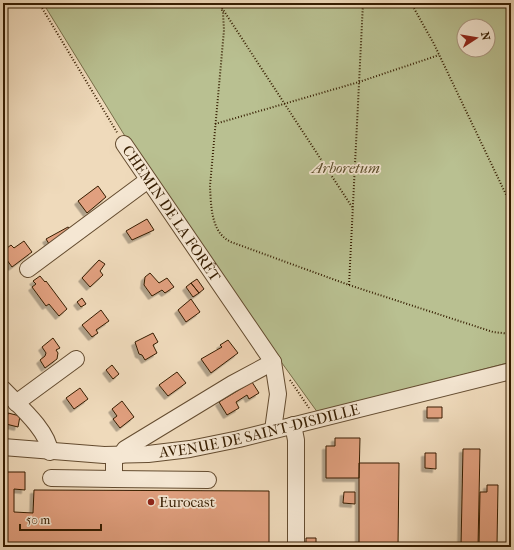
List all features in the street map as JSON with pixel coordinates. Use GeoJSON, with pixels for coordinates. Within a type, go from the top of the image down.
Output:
{"type":"FeatureCollection","features":[{"type":"Feature","properties":{"kind":"street","name":"CHEMIN DE LA FORÊT"},"geometry":{"type":"LineString","coordinates":[[124,144],[273,362],[277,380],[278,400],[273,430]]}},
{"type":"Feature","properties":{"kind":"street"},"geometry":{"type":"LineString","coordinates":[[28,269],[148,180]]}},
{"type":"Feature","properties":{"kind":"street"},"geometry":{"type":"LineString","coordinates":[[16,403],[76,359]]}},
{"type":"Feature","properties":{"kind":"street"},"geometry":{"type":"LineString","coordinates":[[114,479],[118,455],[125,449],[232,384],[273,362]]}},
{"type":"Feature","properties":{"kind":"street","name":"AVENUE DE SAINT-DISDILLE"},"geometry":{"type":"LineString","coordinates":[[3,447],[50,452],[118,455],[160,453],[204,447],[511,371]]}},
{"type":"Feature","properties":{"kind":"street"},"geometry":{"type":"LineString","coordinates":[[3,389],[42,432],[48,441],[50,452]]}},
{"type":"Feature","properties":{"kind":"street"},"geometry":{"type":"LineString","coordinates":[[293,425],[296,440],[296,547]]}},
{"type":"Feature","properties":{"kind":"street"},"geometry":{"type":"LineString","coordinates":[[51,478],[208,480]]}},
{"type":"Feature","properties":{"kind":"path","name":"CHEMIN DE LA FORÊT"},"geometry":{"type":"LineString","coordinates":[[39,3],[124,144]]}},
{"type":"Feature","properties":{"kind":"path"},"geometry":{"type":"LineString","coordinates":[[349,285],[363,3]]}},
{"type":"Feature","properties":{"kind":"path"},"geometry":{"type":"LineString","coordinates":[[411,3],[439,55],[511,205]]}},
{"type":"Feature","properties":{"kind":"path"},"geometry":{"type":"LineString","coordinates":[[220,4],[353,208]]}},
{"type":"Feature","properties":{"kind":"path"},"geometry":{"type":"LineString","coordinates":[[220,4],[223,13],[224,30],[210,186],[212,205],[218,233],[231,242],[349,285],[493,332],[511,334]]}},
{"type":"Feature","properties":{"kind":"path"},"geometry":{"type":"LineString","coordinates":[[215,124],[359,82],[439,55]]}},
{"type":"Feature","properties":{"kind":"path"},"geometry":{"type":"LineString","coordinates":[[273,362],[286,375],[317,419]]}},
{"type":"Feature","properties":{"kind":"green space","name":"Arboretum"},"geometry":{"type":"Polygon","coordinates":[[[43,3],[511,3],[511,362],[318,413],[217,273],[128,141],[43,3]]]}},
{"type":"Feature","properties":{"kind":"building"},"geometry":{"type":"Polygon","coordinates":[[[98,186],[106,197],[87,213],[78,201],[98,186]]]}},
{"type":"Feature","properties":{"kind":"building"},"geometry":{"type":"Polygon","coordinates":[[[147,219],[154,230],[132,240],[126,231],[147,219]]]}},
{"type":"Feature","properties":{"kind":"building"},"geometry":{"type":"Polygon","coordinates":[[[68,227],[72,230],[51,247],[46,239],[68,227]]]}},
{"type":"Feature","properties":{"kind":"building"},"geometry":{"type":"Polygon","coordinates":[[[24,241],[32,252],[12,267],[4,256],[3,251],[11,245],[14,248],[24,241]]]}},
{"type":"Feature","properties":{"kind":"building"},"geometry":{"type":"Polygon","coordinates":[[[99,260],[105,264],[100,271],[103,275],[90,287],[82,278],[99,260]]]}},
{"type":"Feature","properties":{"kind":"building"},"geometry":{"type":"Polygon","coordinates":[[[150,273],[159,283],[167,278],[174,287],[165,293],[162,290],[152,296],[144,285],[145,277],[150,273]]]}},
{"type":"Feature","properties":{"kind":"building"},"geometry":{"type":"Polygon","coordinates":[[[40,276],[45,282],[46,281],[67,309],[59,316],[49,304],[46,306],[32,287],[36,284],[33,281],[40,276]]]}},
{"type":"Feature","properties":{"kind":"building"},"geometry":{"type":"Polygon","coordinates":[[[197,279],[204,289],[199,293],[191,283],[197,279]]]}},
{"type":"Feature","properties":{"kind":"building"},"geometry":{"type":"Polygon","coordinates":[[[191,283],[199,293],[193,297],[186,287],[191,283]]]}},
{"type":"Feature","properties":{"kind":"building"},"geometry":{"type":"Polygon","coordinates":[[[82,298],[86,304],[81,307],[77,302],[82,298]]]}},
{"type":"Feature","properties":{"kind":"building"},"geometry":{"type":"Polygon","coordinates":[[[191,299],[200,312],[186,322],[178,310],[191,299]]]}},
{"type":"Feature","properties":{"kind":"building"},"geometry":{"type":"Polygon","coordinates":[[[101,310],[109,321],[96,330],[98,333],[92,337],[82,325],[101,310]]]}},
{"type":"Feature","properties":{"kind":"building"},"geometry":{"type":"Polygon","coordinates":[[[153,333],[158,342],[153,345],[157,353],[145,360],[142,355],[139,354],[135,342],[153,333]]]}},
{"type":"Feature","properties":{"kind":"building"},"geometry":{"type":"Polygon","coordinates":[[[53,338],[60,348],[56,350],[58,353],[57,359],[45,368],[40,360],[46,353],[42,347],[53,338]]]}},
{"type":"Feature","properties":{"kind":"building"},"geometry":{"type":"Polygon","coordinates":[[[228,340],[238,353],[211,373],[201,359],[222,347],[220,345],[228,340]]]}},
{"type":"Feature","properties":{"kind":"building"},"geometry":{"type":"Polygon","coordinates":[[[112,365],[119,374],[113,379],[106,370],[112,365]]]}},
{"type":"Feature","properties":{"kind":"building"},"geometry":{"type":"Polygon","coordinates":[[[177,372],[186,383],[168,396],[159,385],[177,372]]]}},
{"type":"Feature","properties":{"kind":"building"},"geometry":{"type":"Polygon","coordinates":[[[252,382],[259,393],[249,399],[247,395],[236,402],[239,408],[227,415],[219,402],[252,382]]]}},
{"type":"Feature","properties":{"kind":"building"},"geometry":{"type":"Polygon","coordinates":[[[80,388],[88,399],[74,409],[66,398],[80,388]]]}},
{"type":"Feature","properties":{"kind":"building"},"geometry":{"type":"Polygon","coordinates":[[[122,401],[134,417],[120,428],[113,419],[117,416],[112,409],[122,401]]]}},
{"type":"Feature","properties":{"kind":"building"},"geometry":{"type":"Polygon","coordinates":[[[427,407],[442,407],[442,418],[427,418],[427,407]]]}},
{"type":"Feature","properties":{"kind":"building"},"geometry":{"type":"Polygon","coordinates":[[[8,413],[20,416],[18,427],[6,424],[8,413]]]}},
{"type":"Feature","properties":{"kind":"building"},"geometry":{"type":"Polygon","coordinates":[[[335,438],[360,438],[359,478],[326,478],[326,446],[335,446],[335,438]]]}},
{"type":"Feature","properties":{"kind":"building"},"geometry":{"type":"Polygon","coordinates":[[[463,449],[480,449],[478,547],[461,547],[463,449]]]}},
{"type":"Feature","properties":{"kind":"building"},"geometry":{"type":"Polygon","coordinates":[[[425,453],[436,453],[436,469],[425,468],[425,453]]]}},
{"type":"Feature","properties":{"kind":"building"},"geometry":{"type":"Polygon","coordinates":[[[359,463],[399,463],[398,547],[359,547],[359,463]]]}},
{"type":"Feature","properties":{"kind":"building","name":"Eurocast"},"geometry":{"type":"Polygon","coordinates":[[[3,472],[25,472],[25,490],[14,489],[14,512],[33,513],[34,490],[269,491],[269,547],[3,547],[3,472]]]}},
{"type":"Feature","properties":{"kind":"building"},"geometry":{"type":"Polygon","coordinates":[[[487,485],[498,485],[497,545],[479,545],[480,492],[487,492],[487,485]]]}},
{"type":"Feature","properties":{"kind":"building"},"geometry":{"type":"Polygon","coordinates":[[[344,492],[355,492],[355,504],[343,503],[344,492]]]}},
{"type":"Feature","properties":{"kind":"building"},"geometry":{"type":"Polygon","coordinates":[[[306,538],[316,538],[316,547],[306,547],[306,538]]]}},
{"type":"Feature","properties":{"kind":"building"},"geometry":{"type":"Polygon","coordinates":[[[478,545],[511,546],[511,547],[478,547],[478,545]]]}},
{"type":"Feature","properties":{"kind":"place","name":"Eurocast"},"geometry":{"type":"Point","coordinates":[151,502]}}]}
